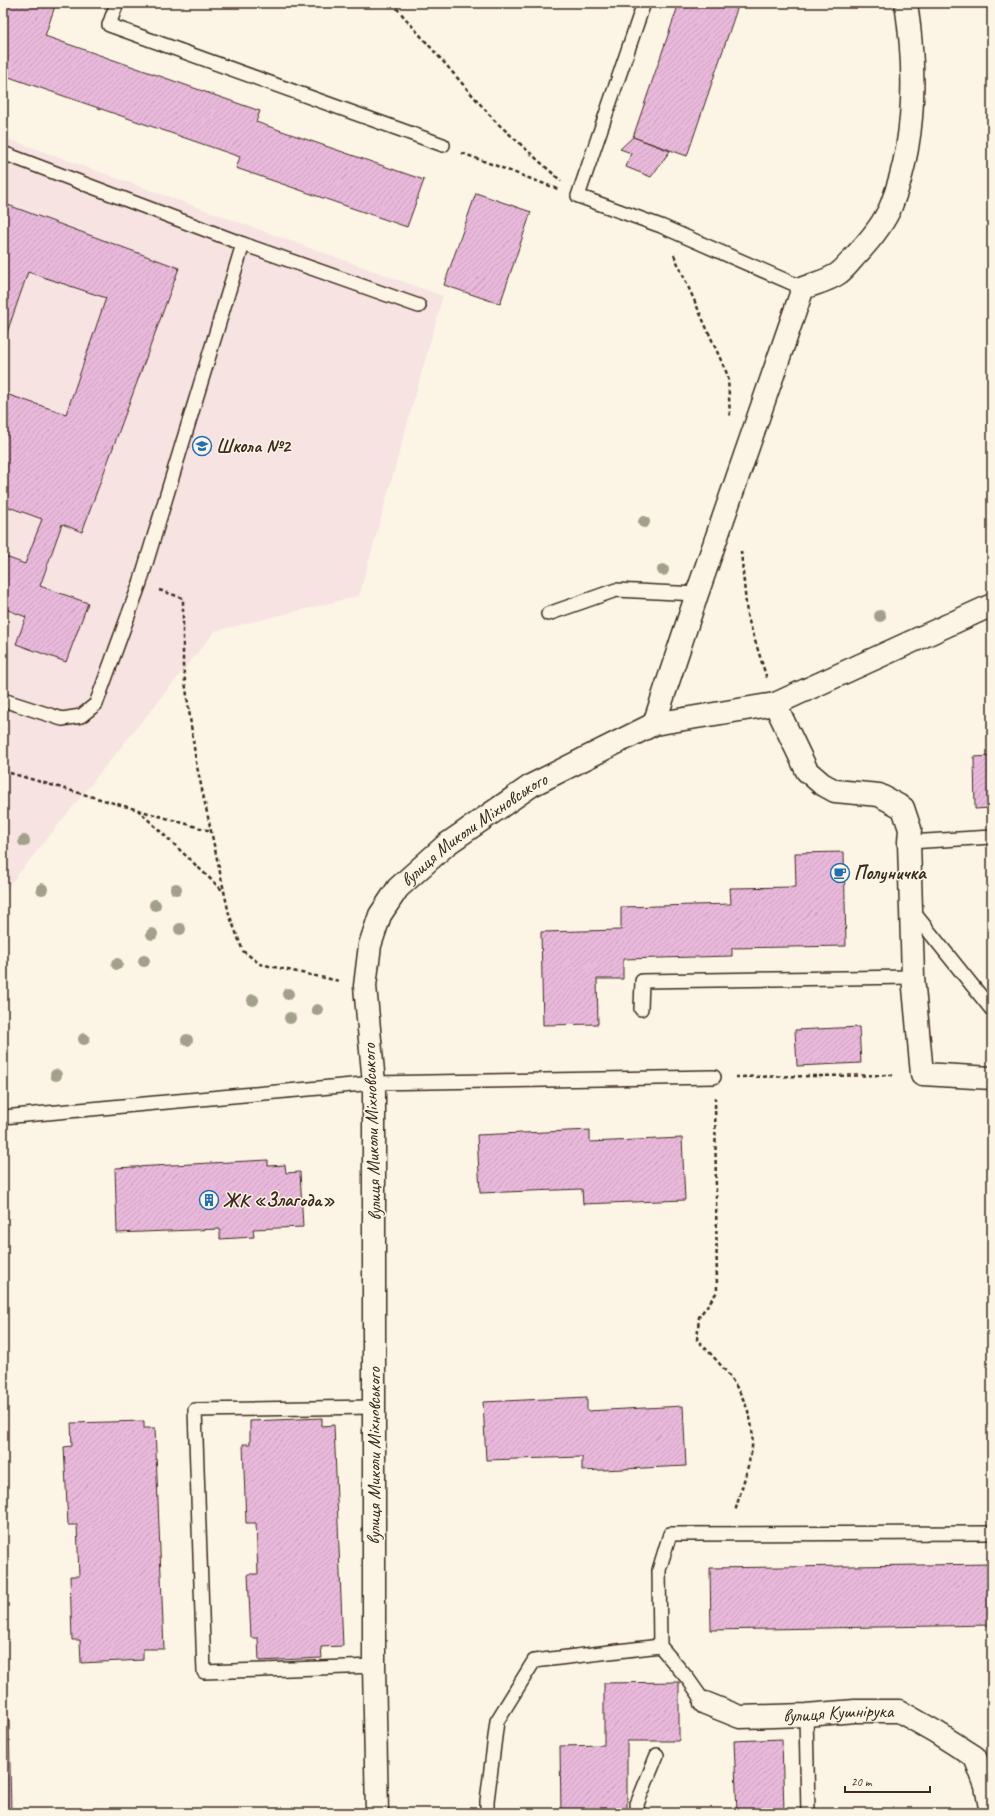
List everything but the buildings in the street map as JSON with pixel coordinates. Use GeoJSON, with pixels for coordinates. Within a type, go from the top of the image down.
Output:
{"type":"FeatureCollection","features":[{"type":"Feature","properties":{"kind":"street"},"geometry":{"type":"LineString","coordinates":[[654,724],[697,594],[803,288],[839,273],[869,240],[890,208],[903,165],[910,118],[912,41],[906,3]]}},
{"type":"Feature","properties":{"kind":"street","name":"вулиця Миколи Міхновського"},"geometry":{"type":"LineString","coordinates":[[377,1813],[374,1666],[374,1083],[365,986],[370,945],[380,916],[398,888],[447,844],[532,785],[654,724],[775,704],[992,605]]}},
{"type":"Feature","properties":{"kind":"street"},"geometry":{"type":"LineString","coordinates":[[775,704],[807,772],[822,784],[835,790],[879,795],[903,808],[910,829],[909,842],[913,977],[922,1074],[992,1078]]}},
{"type":"Feature","properties":{"kind":"street","name":"вулиця Кушнірука"},"geometry":{"type":"LineString","coordinates":[[705,1703],[740,1717],[806,1715],[855,1711],[899,1711],[936,1732],[975,1758],[986,1786],[991,1813]]}},
{"type":"Feature","properties":{"kind":"lane"},"geometry":{"type":"LineString","coordinates":[[117,3],[109,25],[442,145]]}},
{"type":"Feature","properties":{"kind":"lane"},"geometry":{"type":"LineString","coordinates":[[644,3],[578,196],[661,226],[803,288]]}},
{"type":"Feature","properties":{"kind":"lane"},"geometry":{"type":"LineString","coordinates":[[3,154],[244,244],[420,306]]}},
{"type":"Feature","properties":{"kind":"lane"},"geometry":{"type":"LineString","coordinates":[[3,700],[62,719],[81,716],[96,704],[140,583],[244,244]]}},
{"type":"Feature","properties":{"kind":"lane"},"geometry":{"type":"LineString","coordinates":[[548,614],[616,590],[697,594]]}},
{"type":"Feature","properties":{"kind":"lane"},"geometry":{"type":"LineString","coordinates":[[909,842],[992,837]]}},
{"type":"Feature","properties":{"kind":"lane"},"geometry":{"type":"LineString","coordinates":[[911,909],[992,1010]]}},
{"type":"Feature","properties":{"kind":"lane"},"geometry":{"type":"LineString","coordinates":[[641,1009],[642,980],[913,977]]}},
{"type":"Feature","properties":{"kind":"lane"},"geometry":{"type":"LineString","coordinates":[[3,1117],[374,1083],[714,1077]]}},
{"type":"Feature","properties":{"kind":"lane"},"geometry":{"type":"LineString","coordinates":[[374,1407],[195,1410],[204,1672],[374,1666]]}},
{"type":"Feature","properties":{"kind":"lane"},"geometry":{"type":"LineString","coordinates":[[705,1703],[688,1679],[660,1646],[658,1570],[670,1534],[992,1533]]}},
{"type":"Feature","properties":{"kind":"lane"},"geometry":{"type":"LineString","coordinates":[[487,1813],[497,1721],[534,1661],[660,1646]]}},
{"type":"Feature","properties":{"kind":"lane"},"geometry":{"type":"LineString","coordinates":[[806,1715],[808,1813]]}},
{"type":"Feature","properties":{"kind":"lane"},"geometry":{"type":"LineString","coordinates":[[638,1813],[638,1804],[657,1755]]}},
{"type":"Feature","properties":{"kind":"path"},"geometry":{"type":"LineString","coordinates":[[392,3],[495,121],[578,196]]}},
{"type":"Feature","properties":{"kind":"path"},"geometry":{"type":"LineString","coordinates":[[442,145],[578,196]]}},
{"type":"Feature","properties":{"kind":"path"},"geometry":{"type":"LineString","coordinates":[[140,583],[183,598],[183,666],[196,762],[229,914],[243,951],[260,964],[365,986]]}},
{"type":"Feature","properties":{"kind":"path"},"geometry":{"type":"LineString","coordinates":[[3,771],[211,831]]}},
{"type":"Feature","properties":{"kind":"path"},"geometry":{"type":"LineString","coordinates":[[138,810],[224,892]]}},
{"type":"Feature","properties":{"kind":"path"},"geometry":{"type":"LineString","coordinates":[[728,1534],[751,1452],[752,1421],[744,1398],[717,1359],[697,1340],[699,1318],[717,1292],[714,1077],[922,1074]]}},
{"type":"Feature","properties":{"kind":"shaded area","name":"Школа №2"},"geometry":{"type":"Polygon","coordinates":[[[3,137],[443,296],[359,596],[215,631],[3,893],[3,137]]]}},
{"type":"Feature","properties":{"kind":"place","name":"Школа №2"},"geometry":{"type":"Point","coordinates":[202,446]}},
{"type":"Feature","properties":{"kind":"place","name":"Полуничка"},"geometry":{"type":"Point","coordinates":[840,873]}},
{"type":"Feature","properties":{"kind":"place","name":"ЖК «Злагода»"},"geometry":{"type":"Point","coordinates":[209,1200]}}]}
